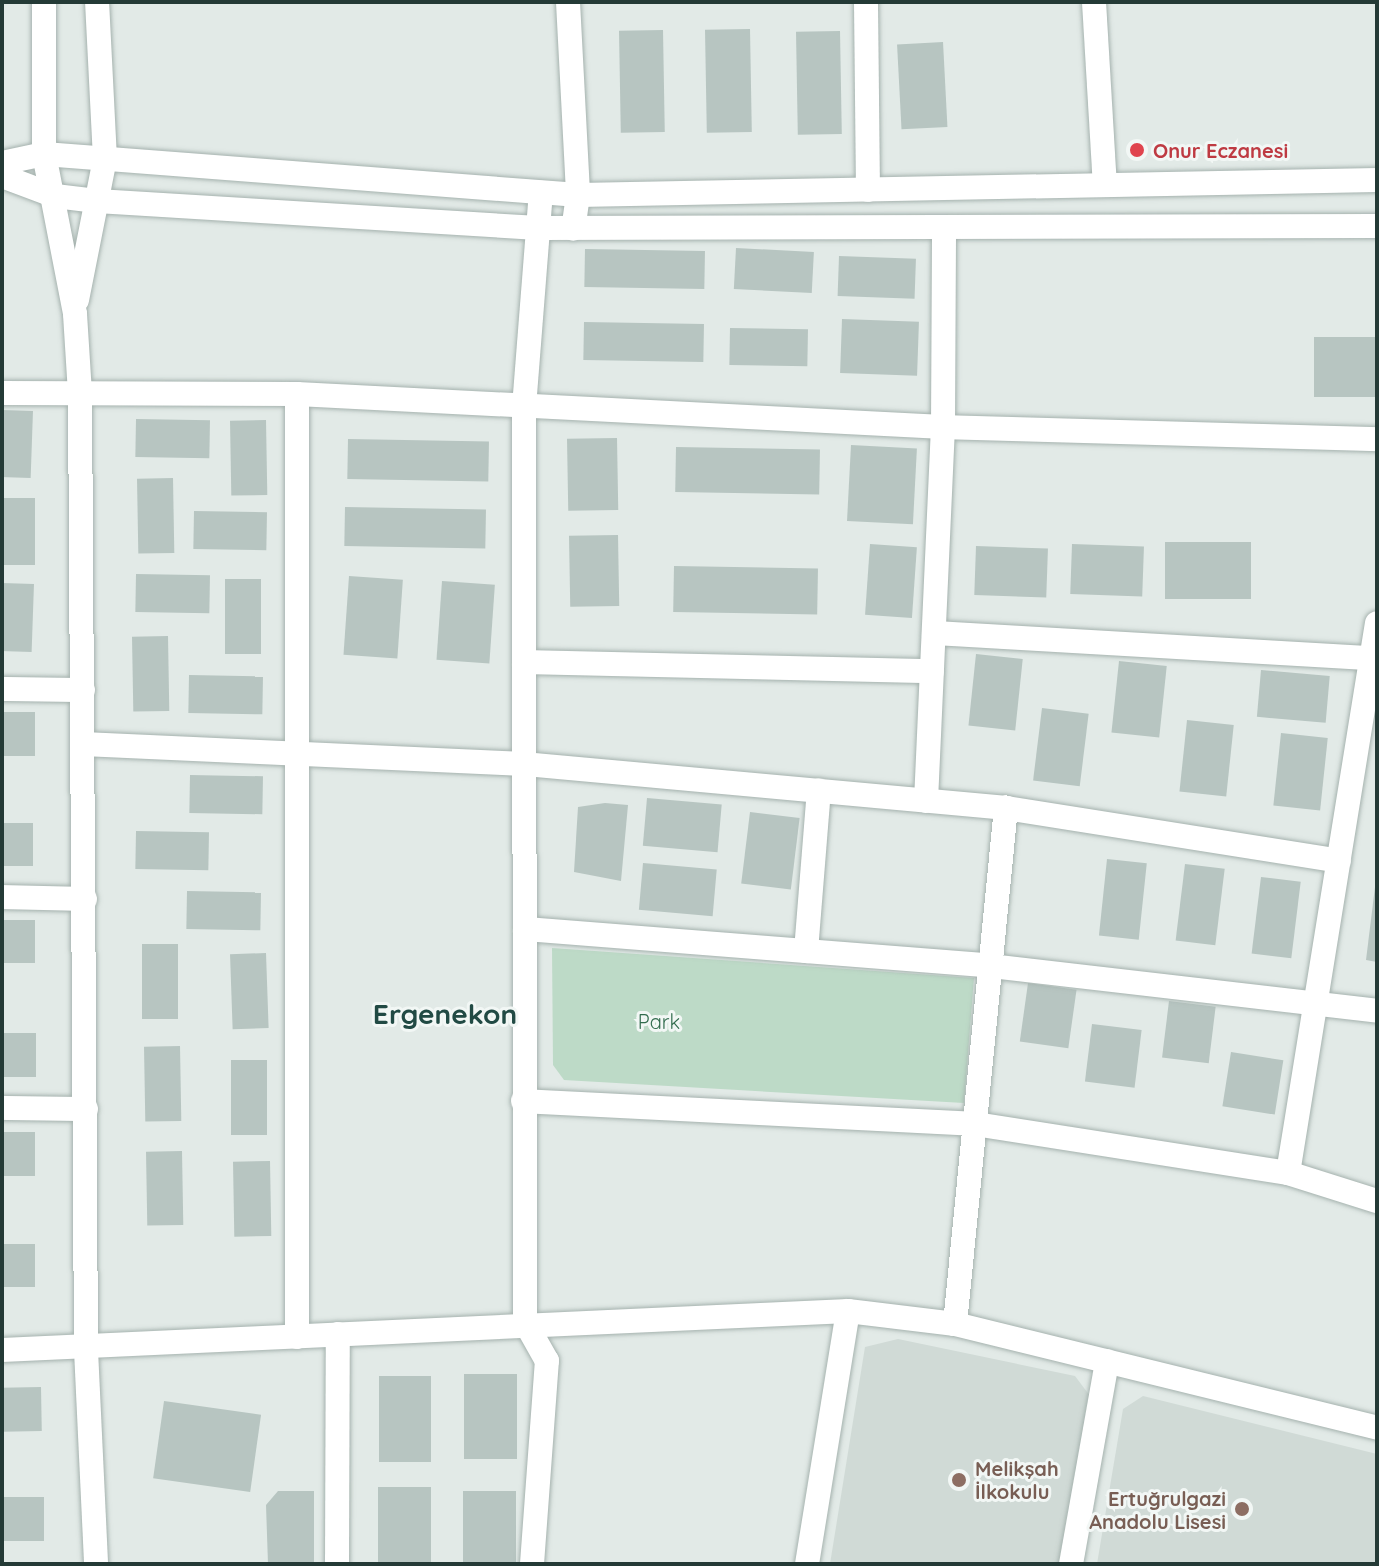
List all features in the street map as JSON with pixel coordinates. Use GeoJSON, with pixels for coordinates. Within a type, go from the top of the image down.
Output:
{"type":"FeatureCollection","features":[{"type":"Feature","properties":{"kind":"street"},"geometry":{"type":"LineString","coordinates":[[44,2],[44,154],[55,196],[75,314],[80,393],[86,1350],[96,1564]]}},
{"type":"Feature","properties":{"kind":"street"},"geometry":{"type":"LineString","coordinates":[[75,314],[105,159],[97,2]]}},
{"type":"Feature","properties":{"kind":"street"},"geometry":{"type":"LineString","coordinates":[[568,2],[578,195],[573,229]]}},
{"type":"Feature","properties":{"kind":"street"},"geometry":{"type":"LineString","coordinates":[[866,2],[868,190]]}},
{"type":"Feature","properties":{"kind":"street"},"geometry":{"type":"LineString","coordinates":[[1094,2],[1105,185]]}},
{"type":"Feature","properties":{"kind":"street"},"geometry":{"type":"LineString","coordinates":[[2,163],[44,154],[578,195],[1377,180]]}},
{"type":"Feature","properties":{"kind":"street"},"geometry":{"type":"LineString","coordinates":[[2,176],[55,196],[97,201],[538,228],[1377,226]]}},
{"type":"Feature","properties":{"kind":"street"},"geometry":{"type":"LineString","coordinates":[[532,1564],[547,1361],[525,1322],[524,407],[541,193]]}},
{"type":"Feature","properties":{"kind":"street"},"geometry":{"type":"LineString","coordinates":[[926,801],[943,427],[944,227]]}},
{"type":"Feature","properties":{"kind":"street"},"geometry":{"type":"LineString","coordinates":[[2,393],[297,394],[943,427],[1377,439]]}},
{"type":"Feature","properties":{"kind":"street"},"geometry":{"type":"LineString","coordinates":[[297,394],[297,1337]]}},
{"type":"Feature","properties":{"kind":"street"},"geometry":{"type":"LineString","coordinates":[[1288,1173],[1377,623]]}},
{"type":"Feature","properties":{"kind":"street"},"geometry":{"type":"LineString","coordinates":[[934,633],[1372,658]]}},
{"type":"Feature","properties":{"kind":"street"},"geometry":{"type":"LineString","coordinates":[[524,662],[932,671]]}},
{"type":"Feature","properties":{"kind":"street"},"geometry":{"type":"LineString","coordinates":[[2,689],[83,690]]}},
{"type":"Feature","properties":{"kind":"street"},"geometry":{"type":"LineString","coordinates":[[84,744],[524,764],[1006,808],[1339,861]]}},
{"type":"Feature","properties":{"kind":"street"},"geometry":{"type":"LineString","coordinates":[[806,951],[819,791]]}},
{"type":"Feature","properties":{"kind":"street"},"geometry":{"type":"LineString","coordinates":[[955,1324],[1006,808]]}},
{"type":"Feature","properties":{"kind":"street"},"geometry":{"type":"LineString","coordinates":[[2,897],[85,899]]}},
{"type":"Feature","properties":{"kind":"street"},"geometry":{"type":"LineString","coordinates":[[525,929],[991,966],[1377,1011]]}},
{"type":"Feature","properties":{"kind":"street"},"geometry":{"type":"LineString","coordinates":[[523,1101],[975,1124],[1288,1173],[1377,1201]]}},
{"type":"Feature","properties":{"kind":"street"},"geometry":{"type":"LineString","coordinates":[[2,1108],[86,1109]]}},
{"type":"Feature","properties":{"kind":"street"},"geometry":{"type":"LineString","coordinates":[[807,1564],[848,1311]]}},
{"type":"Feature","properties":{"kind":"street"},"geometry":{"type":"LineString","coordinates":[[2,1350],[86,1350],[525,1322],[848,1311],[955,1324],[1377,1428]]}},
{"type":"Feature","properties":{"kind":"street"},"geometry":{"type":"LineString","coordinates":[[337,1564],[338,1334]]}},
{"type":"Feature","properties":{"kind":"street"},"geometry":{"type":"LineString","coordinates":[[1071,1564],[1107,1361]]}},
{"type":"Feature","properties":{"kind":"shaded area","name":"Melikşah İlkokulu"},"geometry":{"type":"Polygon","coordinates":[[[898,1339],[1075,1376],[1090,1396],[1060,1564],[830,1564],[865,1347],[898,1339]]]}},
{"type":"Feature","properties":{"kind":"shaded area","name":"Ertuğrulgazi Anadolu Lisesi"},"geometry":{"type":"Polygon","coordinates":[[[1143,1396],[1377,1454],[1377,1564],[1097,1564],[1123,1409],[1143,1396]]]}},
{"type":"Feature","properties":{"kind":"green space","name":"Park"},"geometry":{"type":"Polygon","coordinates":[[[552,948],[974,978],[964,1103],[564,1080],[553,1065],[552,948]]]}},
{"type":"Feature","properties":{"kind":"building"},"geometry":{"type":"Polygon","coordinates":[[[750,29],[752,132],[707,133],[705,30],[750,29]]]}},
{"type":"Feature","properties":{"kind":"building"},"geometry":{"type":"Polygon","coordinates":[[[663,30],[665,132],[621,133],[619,31],[663,30]]]}},
{"type":"Feature","properties":{"kind":"building"},"geometry":{"type":"Polygon","coordinates":[[[840,31],[842,134],[798,135],[796,32],[840,31]]]}},
{"type":"Feature","properties":{"kind":"building"},"geometry":{"type":"Polygon","coordinates":[[[943,42],[947,127],[902,129],[897,44],[943,42]]]}},
{"type":"Feature","properties":{"kind":"building"},"geometry":{"type":"Polygon","coordinates":[[[736,248],[814,252],[812,293],[734,289],[736,248]]]}},
{"type":"Feature","properties":{"kind":"building"},"geometry":{"type":"Polygon","coordinates":[[[585,249],[705,251],[704,289],[584,287],[585,249]]]}},
{"type":"Feature","properties":{"kind":"building"},"geometry":{"type":"Polygon","coordinates":[[[839,256],[916,259],[915,299],[838,296],[839,256]]]}},
{"type":"Feature","properties":{"kind":"building"},"geometry":{"type":"Polygon","coordinates":[[[842,319],[919,322],[917,376],[840,373],[842,319]]]}},
{"type":"Feature","properties":{"kind":"building"},"geometry":{"type":"Polygon","coordinates":[[[584,322],[704,324],[703,362],[583,360],[584,322]]]}},
{"type":"Feature","properties":{"kind":"building"},"geometry":{"type":"Polygon","coordinates":[[[730,328],[808,329],[807,366],[729,365],[730,328]]]}},
{"type":"Feature","properties":{"kind":"building"},"geometry":{"type":"Polygon","coordinates":[[[1314,337],[1377,337],[1377,397],[1314,397],[1314,337]]]}},
{"type":"Feature","properties":{"kind":"building"},"geometry":{"type":"Polygon","coordinates":[[[2,410],[33,411],[31,478],[2,477],[2,410]]]}},
{"type":"Feature","properties":{"kind":"building"},"geometry":{"type":"Polygon","coordinates":[[[136,419],[210,420],[209,458],[135,457],[136,419]]]}},
{"type":"Feature","properties":{"kind":"building"},"geometry":{"type":"Polygon","coordinates":[[[266,420],[267,495],[231,496],[230,421],[266,420]]]}},
{"type":"Feature","properties":{"kind":"building"},"geometry":{"type":"Polygon","coordinates":[[[617,438],[618,510],[568,511],[567,439],[617,438]]]}},
{"type":"Feature","properties":{"kind":"building"},"geometry":{"type":"Polygon","coordinates":[[[348,439],[489,441],[488,481],[347,479],[348,439]]]}},
{"type":"Feature","properties":{"kind":"building"},"geometry":{"type":"Polygon","coordinates":[[[851,445],[917,448],[913,524],[847,521],[851,445]]]}},
{"type":"Feature","properties":{"kind":"building"},"geometry":{"type":"Polygon","coordinates":[[[676,447],[820,450],[819,495],[675,492],[676,447]]]}},
{"type":"Feature","properties":{"kind":"building"},"geometry":{"type":"Polygon","coordinates":[[[173,478],[174,553],[138,554],[137,479],[173,478]]]}},
{"type":"Feature","properties":{"kind":"building"},"geometry":{"type":"Polygon","coordinates":[[[2,498],[35,498],[35,565],[2,565],[2,498]]]}},
{"type":"Feature","properties":{"kind":"building"},"geometry":{"type":"Polygon","coordinates":[[[345,507],[486,509],[485,548],[344,546],[345,507]]]}},
{"type":"Feature","properties":{"kind":"building"},"geometry":{"type":"Polygon","coordinates":[[[194,511],[267,512],[266,550],[193,549],[194,511]]]}},
{"type":"Feature","properties":{"kind":"building"},"geometry":{"type":"Polygon","coordinates":[[[618,535],[619,606],[570,607],[569,536],[618,535]]]}},
{"type":"Feature","properties":{"kind":"building"},"geometry":{"type":"Polygon","coordinates":[[[1165,542],[1251,542],[1251,599],[1165,599],[1165,542]]]}},
{"type":"Feature","properties":{"kind":"building"},"geometry":{"type":"Polygon","coordinates":[[[870,544],[917,547],[912,618],[865,615],[870,544]]]}},
{"type":"Feature","properties":{"kind":"building"},"geometry":{"type":"Polygon","coordinates":[[[1072,544],[1144,547],[1142,596],[1070,594],[1072,544]]]}},
{"type":"Feature","properties":{"kind":"building"},"geometry":{"type":"Polygon","coordinates":[[[976,546],[1048,549],[1046,597],[974,595],[976,546]]]}},
{"type":"Feature","properties":{"kind":"building"},"geometry":{"type":"Polygon","coordinates":[[[674,566],[818,569],[817,615],[673,612],[674,566]]]}},
{"type":"Feature","properties":{"kind":"building"},"geometry":{"type":"Polygon","coordinates":[[[136,574],[210,575],[209,613],[135,612],[136,574]]]}},
{"type":"Feature","properties":{"kind":"building"},"geometry":{"type":"Polygon","coordinates":[[[349,576],[403,580],[397,659],[343,655],[349,576]]]}},
{"type":"Feature","properties":{"kind":"building"},"geometry":{"type":"Polygon","coordinates":[[[225,579],[261,579],[261,654],[225,654],[225,579]]]}},
{"type":"Feature","properties":{"kind":"building"},"geometry":{"type":"Polygon","coordinates":[[[442,581],[495,585],[489,664],[436,660],[442,581]]]}},
{"type":"Feature","properties":{"kind":"building"},"geometry":{"type":"Polygon","coordinates":[[[2,583],[34,584],[32,652],[2,651],[2,583]]]}},
{"type":"Feature","properties":{"kind":"building"},"geometry":{"type":"Polygon","coordinates":[[[168,636],[169,711],[133,712],[132,637],[168,636]]]}},
{"type":"Feature","properties":{"kind":"building"},"geometry":{"type":"Polygon","coordinates":[[[976,654],[1023,659],[1015,731],[968,726],[976,654]]]}},
{"type":"Feature","properties":{"kind":"building"},"geometry":{"type":"Polygon","coordinates":[[[1119,661],[1167,666],[1159,738],[1111,733],[1119,661]]]}},
{"type":"Feature","properties":{"kind":"building"},"geometry":{"type":"Polygon","coordinates":[[[1261,670],[1330,676],[1326,723],[1257,717],[1261,670]]]}},
{"type":"Feature","properties":{"kind":"building"},"geometry":{"type":"Polygon","coordinates":[[[189,675],[263,676],[262,714],[188,713],[189,675]]]}},
{"type":"Feature","properties":{"kind":"building"},"geometry":{"type":"Polygon","coordinates":[[[1042,708],[1089,714],[1080,786],[1033,780],[1042,708]]]}},
{"type":"Feature","properties":{"kind":"building"},"geometry":{"type":"Polygon","coordinates":[[[2,712],[35,712],[35,756],[2,756],[2,712]]]}},
{"type":"Feature","properties":{"kind":"building"},"geometry":{"type":"Polygon","coordinates":[[[1187,720],[1234,725],[1226,797],[1179,792],[1187,720]]]}},
{"type":"Feature","properties":{"kind":"building"},"geometry":{"type":"Polygon","coordinates":[[[1281,733],[1328,738],[1320,811],[1273,806],[1281,733]]]}},
{"type":"Feature","properties":{"kind":"building"},"geometry":{"type":"Polygon","coordinates":[[[190,775],[263,776],[262,814],[189,813],[190,775]]]}},
{"type":"Feature","properties":{"kind":"building"},"geometry":{"type":"Polygon","coordinates":[[[647,798],[722,805],[718,852],[643,846],[647,798]]]}},
{"type":"Feature","properties":{"kind":"building"},"geometry":{"type":"Polygon","coordinates":[[[605,803],[628,805],[621,881],[574,872],[578,807],[605,803]]]}},
{"type":"Feature","properties":{"kind":"building"},"geometry":{"type":"Polygon","coordinates":[[[750,812],[800,818],[791,890],[741,883],[750,812]]]}},
{"type":"Feature","properties":{"kind":"building"},"geometry":{"type":"Polygon","coordinates":[[[2,823],[33,823],[33,866],[2,866],[2,823]]]}},
{"type":"Feature","properties":{"kind":"building"},"geometry":{"type":"Polygon","coordinates":[[[136,831],[209,832],[208,870],[135,869],[136,831]]]}},
{"type":"Feature","properties":{"kind":"building"},"geometry":{"type":"Polygon","coordinates":[[[1107,859],[1147,863],[1139,940],[1099,936],[1107,859]]]}},
{"type":"Feature","properties":{"kind":"building"},"geometry":{"type":"Polygon","coordinates":[[[643,863],[717,869],[713,916],[639,910],[643,863]]]}},
{"type":"Feature","properties":{"kind":"building"},"geometry":{"type":"Polygon","coordinates":[[[1185,864],[1225,869],[1215,945],[1176,940],[1185,864]]]}},
{"type":"Feature","properties":{"kind":"building"},"geometry":{"type":"Polygon","coordinates":[[[1261,877],[1301,882],[1291,958],[1252,953],[1261,877]]]}},
{"type":"Feature","properties":{"kind":"building"},"geometry":{"type":"Polygon","coordinates":[[[1377,887],[1377,962],[1366,960],[1377,887]]]}},
{"type":"Feature","properties":{"kind":"building"},"geometry":{"type":"Polygon","coordinates":[[[187,891],[261,892],[260,930],[186,929],[187,891]]]}},
{"type":"Feature","properties":{"kind":"building"},"geometry":{"type":"Polygon","coordinates":[[[2,920],[35,920],[35,963],[2,963],[2,920]]]}},
{"type":"Feature","properties":{"kind":"building"},"geometry":{"type":"Polygon","coordinates":[[[142,944],[178,944],[178,1019],[142,1019],[142,944]]]}},
{"type":"Feature","properties":{"kind":"building"},"geometry":{"type":"Polygon","coordinates":[[[266,953],[269,1028],[233,1029],[230,954],[266,953]]]}},
{"type":"Feature","properties":{"kind":"building"},"geometry":{"type":"Polygon","coordinates":[[[1028,983],[1077,990],[1068,1048],[1020,1041],[1028,983]]]}},
{"type":"Feature","properties":{"kind":"building"},"geometry":{"type":"Polygon","coordinates":[[[1169,1001],[1216,1007],[1209,1063],[1162,1058],[1169,1001]]]}},
{"type":"Feature","properties":{"kind":"building"},"geometry":{"type":"Polygon","coordinates":[[[1092,1024],[1142,1030],[1135,1088],[1085,1082],[1092,1024]]]}},
{"type":"Feature","properties":{"kind":"building"},"geometry":{"type":"Polygon","coordinates":[[[2,1033],[36,1033],[36,1077],[2,1077],[2,1033]]]}},
{"type":"Feature","properties":{"kind":"building"},"geometry":{"type":"Polygon","coordinates":[[[180,1046],[181,1121],[145,1122],[144,1047],[180,1046]]]}},
{"type":"Feature","properties":{"kind":"building"},"geometry":{"type":"Polygon","coordinates":[[[1231,1052],[1283,1060],[1275,1115],[1222,1106],[1231,1052]]]}},
{"type":"Feature","properties":{"kind":"building"},"geometry":{"type":"Polygon","coordinates":[[[231,1060],[267,1060],[267,1135],[231,1135],[231,1060]]]}},
{"type":"Feature","properties":{"kind":"building"},"geometry":{"type":"Polygon","coordinates":[[[2,1132],[35,1132],[35,1176],[2,1176],[2,1132]]]}},
{"type":"Feature","properties":{"kind":"building"},"geometry":{"type":"Polygon","coordinates":[[[182,1151],[183,1225],[147,1226],[146,1152],[182,1151]]]}},
{"type":"Feature","properties":{"kind":"building"},"geometry":{"type":"Polygon","coordinates":[[[270,1161],[271,1236],[234,1237],[233,1162],[270,1161]]]}},
{"type":"Feature","properties":{"kind":"building"},"geometry":{"type":"Polygon","coordinates":[[[2,1244],[35,1244],[35,1287],[2,1287],[2,1244]]]}},
{"type":"Feature","properties":{"kind":"building"},"geometry":{"type":"Polygon","coordinates":[[[464,1374],[517,1374],[517,1459],[464,1459],[464,1374]]]}},
{"type":"Feature","properties":{"kind":"building"},"geometry":{"type":"Polygon","coordinates":[[[379,1376],[431,1376],[431,1462],[379,1462],[379,1376]]]}},
{"type":"Feature","properties":{"kind":"building"},"geometry":{"type":"Polygon","coordinates":[[[41,1387],[42,1431],[3,1432],[2,1388],[41,1387]]]}},
{"type":"Feature","properties":{"kind":"building"},"geometry":{"type":"Polygon","coordinates":[[[164,1401],[261,1415],[250,1492],[153,1478],[164,1401]]]}},
{"type":"Feature","properties":{"kind":"building"},"geometry":{"type":"Polygon","coordinates":[[[378,1487],[431,1487],[431,1564],[378,1564],[378,1487]]]}},
{"type":"Feature","properties":{"kind":"building"},"geometry":{"type":"Polygon","coordinates":[[[278,1491],[314,1491],[314,1564],[268,1564],[266,1505],[278,1491]]]}},
{"type":"Feature","properties":{"kind":"building"},"geometry":{"type":"Polygon","coordinates":[[[463,1491],[516,1491],[516,1564],[463,1564],[463,1491]]]}},
{"type":"Feature","properties":{"kind":"building"},"geometry":{"type":"Polygon","coordinates":[[[2,1497],[44,1497],[44,1541],[2,1541],[2,1497]]]}},
{"type":"Feature","properties":{"kind":"place","name":"Onur Eczanesi"},"geometry":{"type":"Point","coordinates":[1137,150]}},
{"type":"Feature","properties":{"kind":"place","name":"Melikşah İlkokulu"},"geometry":{"type":"Point","coordinates":[959,1480]}},
{"type":"Feature","properties":{"kind":"place","name":"Ertuğrulgazi Anadolu Lisesi"},"geometry":{"type":"Point","coordinates":[1242,1509]}},
{"type":"Feature","properties":{"kind":"district","name":"Ergenekon"},"geometry":{"type":"Point","coordinates":[445,1014]}}]}
